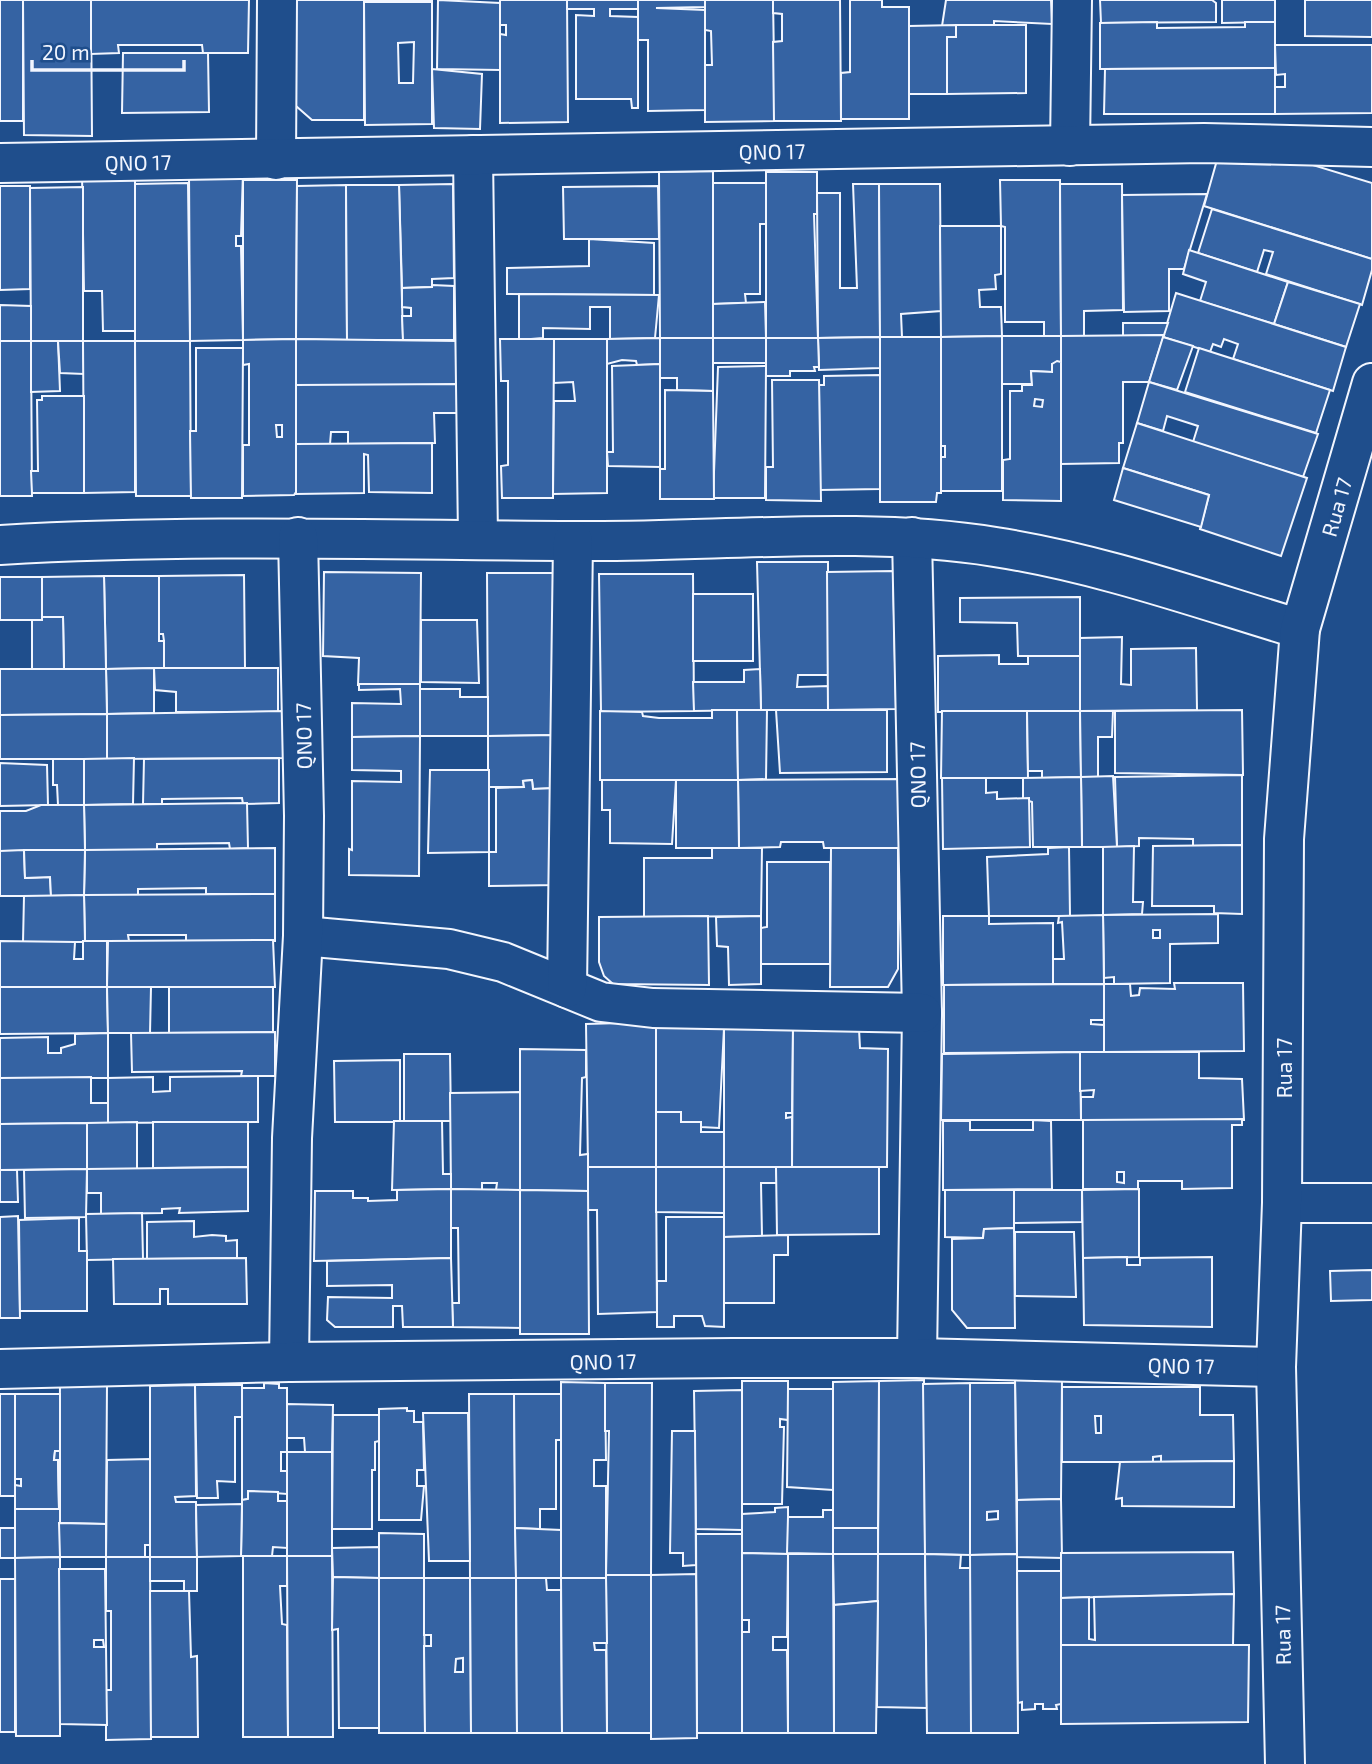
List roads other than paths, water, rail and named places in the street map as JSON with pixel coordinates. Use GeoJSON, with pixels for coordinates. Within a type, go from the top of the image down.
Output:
{"type":"FeatureCollection","features":[{"type":"Feature","properties":{"kind":"street"},"geometry":{"type":"LineString","coordinates":[[276,160],[277,0]]}},
{"type":"Feature","properties":{"kind":"street"},"geometry":{"type":"LineString","coordinates":[[1070,146],[1072,0]]}},
{"type":"Feature","properties":{"kind":"street","name":"QNO 17"},"geometry":{"type":"LineString","coordinates":[[0,163],[1204,143],[1372,147]]}},
{"type":"Feature","properties":{"kind":"street"},"geometry":{"type":"LineString","coordinates":[[473,155],[478,538]]}},
{"type":"Feature","properties":{"kind":"street","name":"Rua 17"},"geometry":{"type":"LineString","coordinates":[[1285,1764],[1276,1367],[1282,1203],[1284,839],[1300,629],[1372,383]]}},
{"type":"Feature","properties":{"kind":"street"},"geometry":{"type":"LineString","coordinates":[[0,545],[298,537],[573,541],[912,537],[996,547],[1095,568],[1300,629]]}},
{"type":"Feature","properties":{"kind":"street","name":"QNO 17"},"geometry":{"type":"LineString","coordinates":[[289,1362],[292,1138],[303,936],[304,816],[298,537]]}},
{"type":"Feature","properties":{"kind":"street","name":"QNO 17"},"geometry":{"type":"LineString","coordinates":[[912,537],[922,1013],[917,1358]]}},
{"type":"Feature","properties":{"kind":"street"},"geometry":{"type":"LineString","coordinates":[[567,988],[573,541]]}},
{"type":"Feature","properties":{"kind":"street"},"geometry":{"type":"LineString","coordinates":[[303,936],[449,949],[503,962],[601,1002],[653,1008],[922,1013]]}},
{"type":"Feature","properties":{"kind":"street"},"geometry":{"type":"LineString","coordinates":[[1282,1203],[1372,1203]]}},
{"type":"Feature","properties":{"kind":"street","name":"QNO 17"},"geometry":{"type":"LineString","coordinates":[[0,1369],[289,1362],[917,1358],[1276,1367]]}}]}
